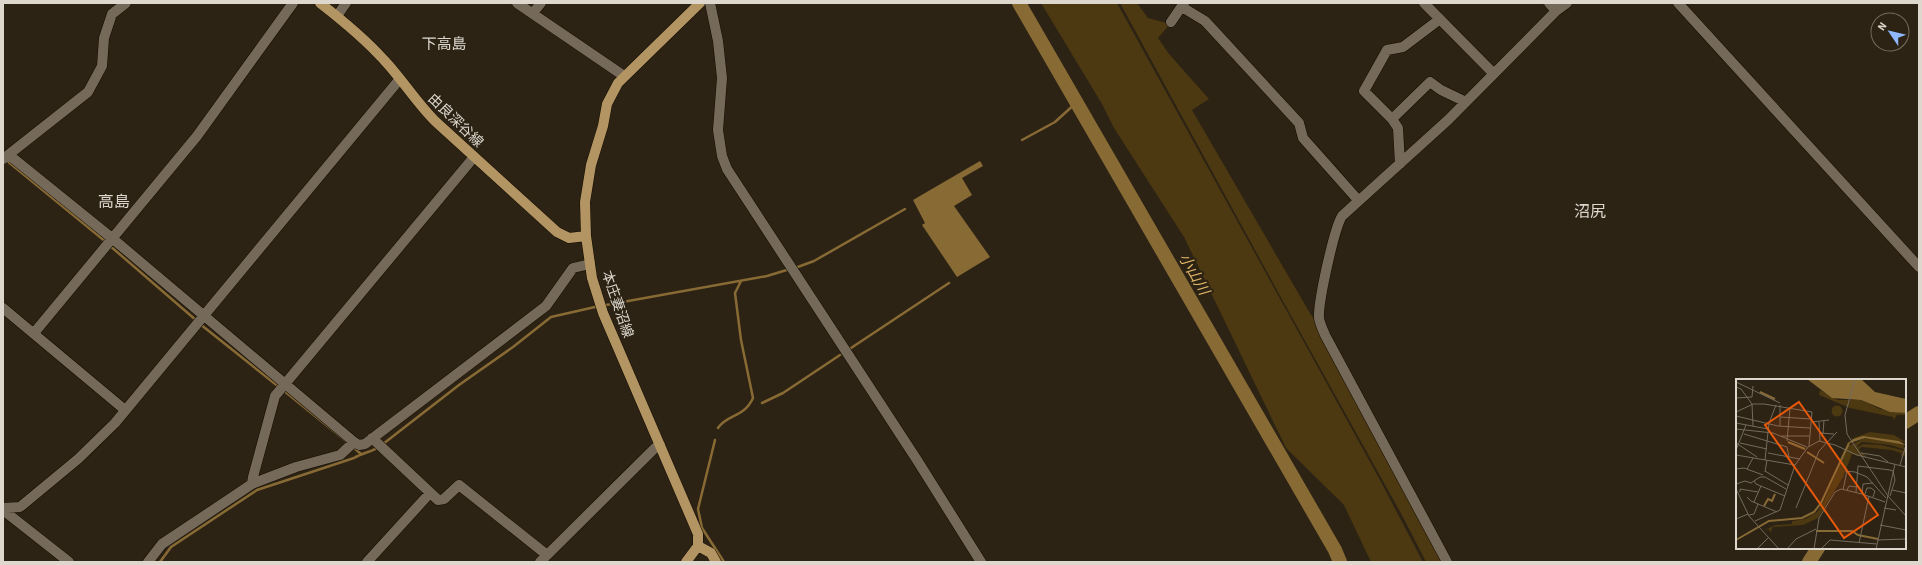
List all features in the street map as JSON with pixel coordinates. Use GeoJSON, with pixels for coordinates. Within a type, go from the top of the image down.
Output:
{"type":"FeatureCollection","features":[{"type":"Feature","properties":{"kind":"main road","name":"由良深谷線"},"geometry":{"type":"LineString","coordinates":[[320,3],[337,16],[384,60],[422,108],[557,232],[569,238],[586,236]]}},
{"type":"Feature","properties":{"kind":"main road","name":"本庄妻沼線"},"geometry":{"type":"LineString","coordinates":[[698,546],[698,534],[691,514],[596,294],[586,236],[585,202],[591,166],[603,126],[607,104],[612,92],[624,76],[700,3]]}},
{"type":"Feature","properties":{"kind":"main road"},"geometry":{"type":"LineString","coordinates":[[686,562],[698,546],[711,553],[716,562]]}},
{"type":"Feature","properties":{"kind":"street"},"geometry":{"type":"LineString","coordinates":[[126,3],[112,14],[104,38],[102,66],[88,92],[6,157],[113,239],[285,385],[352,445]]}},
{"type":"Feature","properties":{"kind":"street"},"geometry":{"type":"LineString","coordinates":[[34,333],[197,136],[293,3]]}},
{"type":"Feature","properties":{"kind":"street"},"geometry":{"type":"LineString","coordinates":[[337,16],[346,3]]}},
{"type":"Feature","properties":{"kind":"street"},"geometry":{"type":"LineString","coordinates":[[517,3],[624,76]]}},
{"type":"Feature","properties":{"kind":"street"},"geometry":{"type":"LineString","coordinates":[[533,13],[541,3]]}},
{"type":"Feature","properties":{"kind":"street"},"geometry":{"type":"LineString","coordinates":[[710,3],[718,41],[722,78],[720,108],[717,124],[722,156],[727,169],[981,562]]}},
{"type":"Feature","properties":{"kind":"street"},"geometry":{"type":"LineString","coordinates":[[1424,3],[1494,74]]}},
{"type":"Feature","properties":{"kind":"street"},"geometry":{"type":"LineString","coordinates":[[1549,3],[1556,11]]}},
{"type":"Feature","properties":{"kind":"street"},"geometry":{"type":"LineString","coordinates":[[1447,562],[1321,324],[1320,303],[1336,228],[1342,216],[1358,200],[1400,164],[1466,102],[1556,11],[1567,3]]}},
{"type":"Feature","properties":{"kind":"street"},"geometry":{"type":"LineString","coordinates":[[1678,3],[1919,267]]}},
{"type":"Feature","properties":{"kind":"street"},"geometry":{"type":"LineString","coordinates":[[1171,22],[1183,5],[1206,21],[1299,123],[1303,138],[1358,200]]}},
{"type":"Feature","properties":{"kind":"street"},"geometry":{"type":"LineString","coordinates":[[1400,164],[1398,128],[1392,119],[1364,91],[1387,50],[1403,47],[1440,19]]}},
{"type":"Feature","properties":{"kind":"street"},"geometry":{"type":"LineString","coordinates":[[3,509],[20,507],[78,459],[115,423],[202,316],[399,80]]}},
{"type":"Feature","properties":{"kind":"street"},"geometry":{"type":"LineString","coordinates":[[1392,119],[1430,82],[1441,90],[1466,102]]}},
{"type":"Feature","properties":{"kind":"street"},"geometry":{"type":"LineString","coordinates":[[252,484],[273,404],[278,393],[474,157]]}},
{"type":"Feature","properties":{"kind":"street"},"geometry":{"type":"LineString","coordinates":[[148,562],[162,544],[252,484],[296,467],[340,455],[352,445],[362,445],[546,306],[573,268],[590,264]]}},
{"type":"Feature","properties":{"kind":"street"},"geometry":{"type":"LineString","coordinates":[[3,308],[125,410]]}},
{"type":"Feature","properties":{"kind":"street"},"geometry":{"type":"LineString","coordinates":[[372,438],[438,500],[444,499],[459,485],[544,558],[655,448],[660,445]]}},
{"type":"Feature","properties":{"kind":"street"},"geometry":{"type":"LineString","coordinates":[[367,562],[430,493]]}},
{"type":"Feature","properties":{"kind":"street"},"geometry":{"type":"LineString","coordinates":[[3,509],[67,562]]}},
{"type":"Feature","properties":{"kind":"shaded area"},"geometry":{"type":"Polygon","coordinates":[[[1041,3],[1117,3],[1380,480],[1423,562],[1371,562],[1344,505],[1286,448],[1184,237],[1114,128],[1102,104],[1041,3]]]}},
{"type":"Feature","properties":{"kind":"shaded area"},"geometry":{"type":"Polygon","coordinates":[[[1120,3],[1137,3],[1148,18],[1170,24],[1158,38],[1169,54],[1209,99],[1192,110],[1311,315],[1316,320],[1443,562],[1426,562],[1404,519],[1120,3]]]}},
{"type":"Feature","properties":{"kind":"shaded area"},"geometry":{"type":"Polygon","coordinates":[[[980,161],[983,166],[962,178],[972,195],[954,206],[990,257],[957,277],[922,225],[925,223],[913,200],[980,161]]]}},
{"type":"Feature","properties":{"kind":"waterway","name":"小山川"},"geometry":{"type":"LineString","coordinates":[[1019,3],[1335,550],[1340,562]]}},
{"type":"Feature","properties":{"kind":"waterway"},"geometry":{"type":"LineString","coordinates":[[1022,140],[1055,122],[1077,102]]}},
{"type":"Feature","properties":{"kind":"waterway"},"geometry":{"type":"LineString","coordinates":[[6,160],[106,242]]}},
{"type":"Feature","properties":{"kind":"waterway"},"geometry":{"type":"LineString","coordinates":[[795,268],[814,261],[905,209]]}},
{"type":"Feature","properties":{"kind":"waterway"},"geometry":{"type":"LineString","coordinates":[[109,245],[197,321]]}},
{"type":"Feature","properties":{"kind":"waterway"},"geometry":{"type":"LineString","coordinates":[[606,305],[767,276],[790,269]]}},
{"type":"Feature","properties":{"kind":"waterway"},"geometry":{"type":"LineString","coordinates":[[718,428],[726,420],[745,409],[753,398],[741,340],[735,293],[741,281]]}},
{"type":"Feature","properties":{"kind":"waterway"},"geometry":{"type":"LineString","coordinates":[[851,348],[949,283]]}},
{"type":"Feature","properties":{"kind":"waterway"},"geometry":{"type":"LineString","coordinates":[[383,444],[459,385],[513,347],[551,317],[595,307]]}},
{"type":"Feature","properties":{"kind":"waterway"},"geometry":{"type":"LineString","coordinates":[[200,324],[279,387]]}},
{"type":"Feature","properties":{"kind":"waterway"},"geometry":{"type":"LineString","coordinates":[[762,403],[783,393],[840,355]]}},
{"type":"Feature","properties":{"kind":"waterway"},"geometry":{"type":"LineString","coordinates":[[283,390],[346,441]]}},
{"type":"Feature","properties":{"kind":"waterway"},"geometry":{"type":"LineString","coordinates":[[1906,421],[1919,413]]}},
{"type":"Feature","properties":{"kind":"waterway"},"geometry":{"type":"LineString","coordinates":[[715,440],[698,509],[702,528],[724,562]]}},
{"type":"Feature","properties":{"kind":"waterway"},"geometry":{"type":"LineString","coordinates":[[353,447],[361,454]]}},
{"type":"Feature","properties":{"kind":"waterway"},"geometry":{"type":"LineString","coordinates":[[160,562],[171,547],[257,490],[354,458],[379,447]]}},
{"type":"Feature","properties":{"kind":"waterway"},"geometry":{"type":"LineString","coordinates":[[1809,562],[1817,549]]}},
{"type":"Feature","properties":{"kind":"district","name":"下高島"},"geometry":{"type":"Point","coordinates":[444,44]}},
{"type":"Feature","properties":{"kind":"district","name":"高島"},"geometry":{"type":"Point","coordinates":[114,201]}},
{"type":"Feature","properties":{"kind":"district","name":"沼尻"},"geometry":{"type":"Point","coordinates":[1590,211]}}]}
